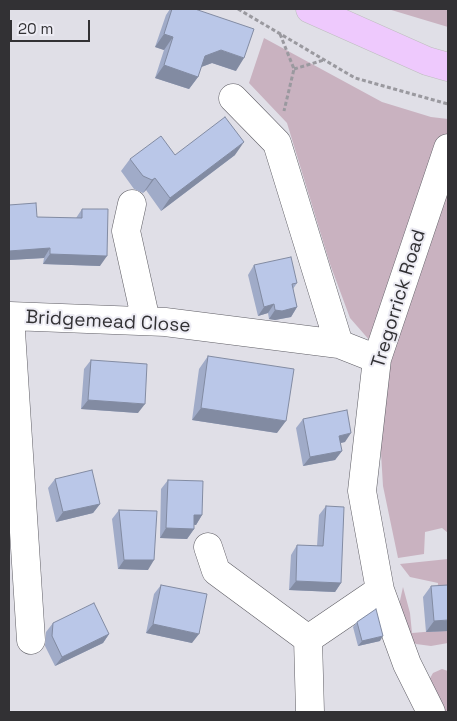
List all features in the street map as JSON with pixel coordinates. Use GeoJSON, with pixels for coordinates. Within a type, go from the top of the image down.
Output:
{"type":"FeatureCollection","features":[{"type":"Feature","properties":{"kind":"main road"},"geometry":{"type":"LineString","coordinates":[[310,9],[427,61],[448,66]]}},
{"type":"Feature","properties":{"kind":"street"},"geometry":{"type":"LineString","coordinates":[[233,98],[277,143],[339,344]]}},
{"type":"Feature","properties":{"kind":"street","name":"Tregorrick Road"},"geometry":{"type":"LineString","coordinates":[[431,712],[407,664],[380,590],[362,491],[377,359],[448,148]]}},
{"type":"Feature","properties":{"kind":"street"},"geometry":{"type":"LineString","coordinates":[[132,204],[126,231],[146,321]]}},
{"type":"Feature","properties":{"kind":"street","name":"Bridgemead Close"},"geometry":{"type":"LineString","coordinates":[[30,640],[10,316],[146,321],[339,344],[377,359]]}},
{"type":"Feature","properties":{"kind":"street"},"geometry":{"type":"LineString","coordinates":[[208,547],[216,571],[308,639]]}},
{"type":"Feature","properties":{"kind":"street"},"geometry":{"type":"LineString","coordinates":[[308,639],[380,590]]}},
{"type":"Feature","properties":{"kind":"street"},"geometry":{"type":"LineString","coordinates":[[308,639],[310,712]]}},
{"type":"Feature","properties":{"kind":"path"},"geometry":{"type":"LineString","coordinates":[[238,9],[355,78],[448,104]]}},
{"type":"Feature","properties":{"kind":"path"},"geometry":{"type":"LineString","coordinates":[[277,143],[294,69],[280,34]]}},
{"type":"Feature","properties":{"kind":"path"},"geometry":{"type":"LineString","coordinates":[[294,69],[324,60]]}},
{"type":"Feature","properties":{"kind":"shaded area"},"geometry":{"type":"Polygon","coordinates":[[[388,9],[448,9],[448,27],[388,9]]]}},
{"type":"Feature","properties":{"kind":"shaded area"},"geometry":{"type":"Polygon","coordinates":[[[264,38],[382,102],[431,117],[448,119],[448,533],[442,528],[425,532],[424,554],[398,558],[383,486],[379,420],[385,358],[350,318],[330,264],[287,123],[249,83],[264,38]]]}},
{"type":"Feature","properties":{"kind":"shaded area"},"geometry":{"type":"Polygon","coordinates":[[[448,559],[448,610],[437,596],[438,583],[410,577],[400,564],[448,559]]]}},
{"type":"Feature","properties":{"kind":"shaded area"},"geometry":{"type":"Polygon","coordinates":[[[403,587],[410,613],[412,633],[448,630],[448,643],[431,646],[416,644],[410,640],[399,605],[403,587]]]}},
{"type":"Feature","properties":{"kind":"shaded area"},"geometry":{"type":"Polygon","coordinates":[[[442,669],[448,671],[448,712],[437,712],[429,680],[433,673],[442,669]]]}},
{"type":"Feature","properties":{"kind":"building"},"geometry":{"type":"Polygon","coordinates":[[[172,9],[195,9],[254,29],[244,58],[221,50],[205,56],[198,77],[164,65],[173,37],[164,34],[172,9]]]}},
{"type":"Feature","properties":{"kind":"building"},"geometry":{"type":"Polygon","coordinates":[[[225,117],[244,142],[170,198],[155,178],[152,180],[143,176],[130,159],[161,136],[175,155],[225,117]]]}},
{"type":"Feature","properties":{"kind":"building"},"geometry":{"type":"Polygon","coordinates":[[[36,203],[37,217],[82,218],[82,209],[108,209],[107,256],[50,254],[50,248],[9,251],[9,205],[36,203]]]}},
{"type":"Feature","properties":{"kind":"building"},"geometry":{"type":"Polygon","coordinates":[[[291,257],[297,283],[292,284],[297,307],[282,311],[275,310],[274,304],[264,307],[254,265],[291,257]]]}},
{"type":"Feature","properties":{"kind":"building"},"geometry":{"type":"Polygon","coordinates":[[[208,356],[294,369],[286,421],[201,408],[208,356]]]}},
{"type":"Feature","properties":{"kind":"building"},"geometry":{"type":"Polygon","coordinates":[[[91,360],[147,364],[145,404],[88,400],[91,360]]]}},
{"type":"Feature","properties":{"kind":"building"},"geometry":{"type":"Polygon","coordinates":[[[347,410],[351,433],[339,436],[342,451],[310,457],[303,419],[347,410]]]}},
{"type":"Feature","properties":{"kind":"building"},"geometry":{"type":"Polygon","coordinates":[[[92,470],[100,504],[63,512],[55,479],[92,470]]]}},
{"type":"Feature","properties":{"kind":"building"},"geometry":{"type":"Polygon","coordinates":[[[168,480],[203,481],[202,515],[194,515],[194,529],[166,528],[168,480]]]}},
{"type":"Feature","properties":{"kind":"building"},"geometry":{"type":"Polygon","coordinates":[[[326,506],[344,507],[341,583],[296,581],[297,545],[323,546],[326,506]]]}},
{"type":"Feature","properties":{"kind":"building"},"geometry":{"type":"Polygon","coordinates":[[[119,510],[157,511],[154,560],[124,560],[119,510]]]}},
{"type":"Feature","properties":{"kind":"building"},"geometry":{"type":"Polygon","coordinates":[[[161,585],[207,594],[199,634],[153,624],[161,585]]]}},
{"type":"Feature","properties":{"kind":"building"},"geometry":{"type":"Polygon","coordinates":[[[448,585],[448,620],[434,621],[431,586],[448,585]]]}},
{"type":"Feature","properties":{"kind":"building"},"geometry":{"type":"Polygon","coordinates":[[[94,603],[109,634],[62,657],[52,636],[53,623],[94,603]]]}},
{"type":"Feature","properties":{"kind":"building"},"geometry":{"type":"Polygon","coordinates":[[[376,609],[383,636],[362,641],[357,622],[376,609]]]}}]}
